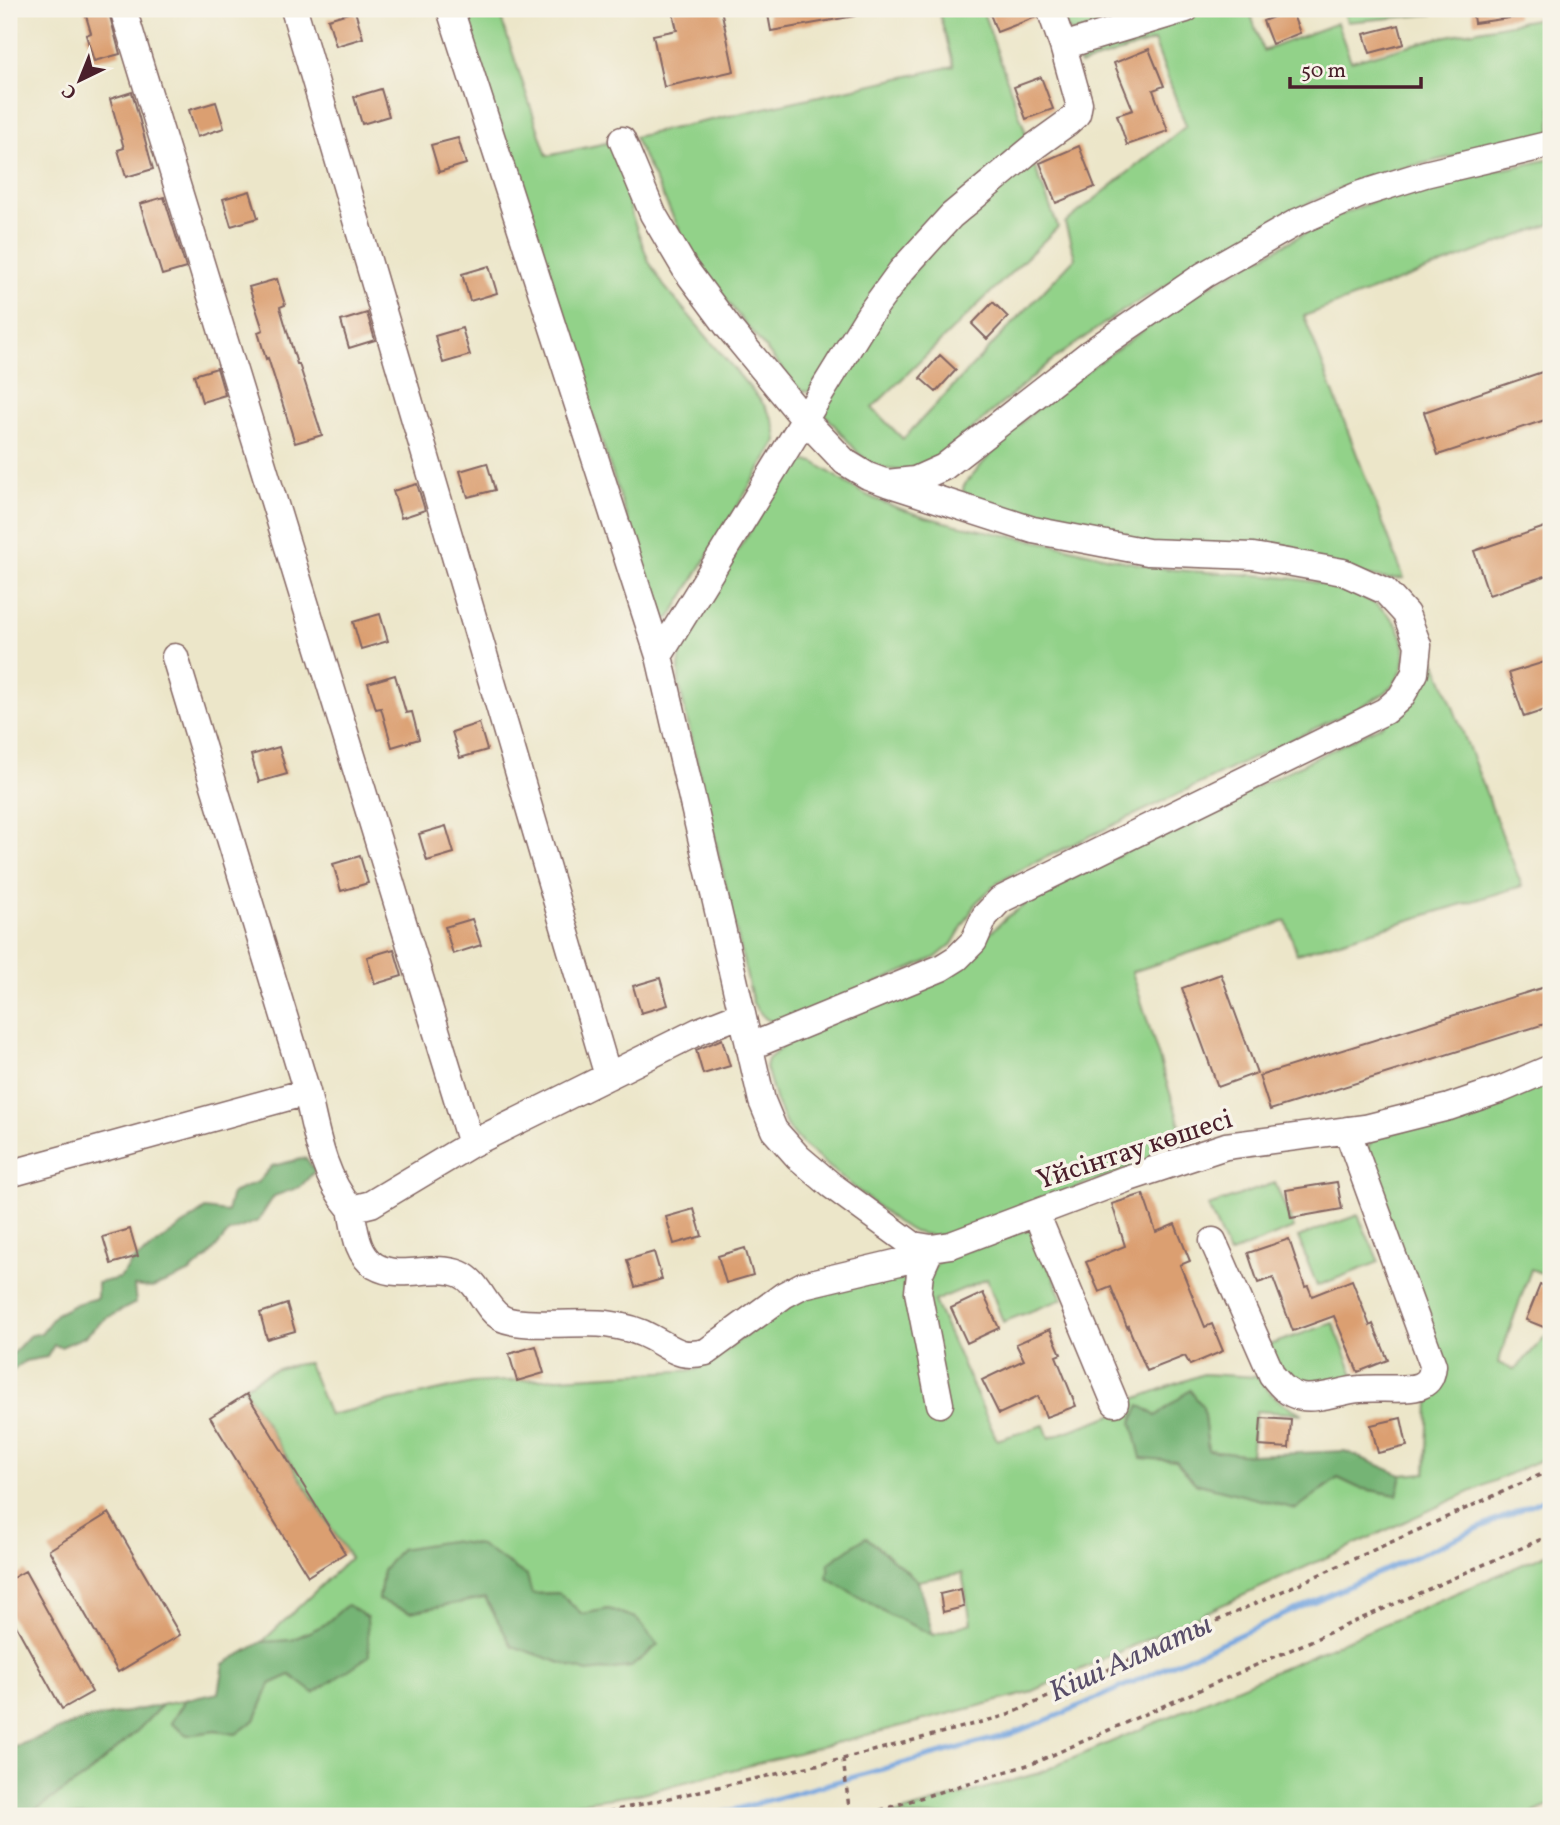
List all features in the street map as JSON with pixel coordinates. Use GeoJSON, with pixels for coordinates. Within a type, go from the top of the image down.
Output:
{"type":"FeatureCollection","features":[{"type":"Feature","properties":{"kind":"street"},"geometry":{"type":"LineString","coordinates":[[123,9],[471,1144]]}},
{"type":"Feature","properties":{"kind":"street"},"geometry":{"type":"LineString","coordinates":[[294,9],[608,1076]]}},
{"type":"Feature","properties":{"kind":"street"},"geometry":{"type":"LineString","coordinates":[[450,9],[659,656],[762,1101],[774,1130],[798,1157],[913,1245],[931,1248],[920,1273],[918,1292],[940,1404]]}},
{"type":"Feature","properties":{"kind":"street"},"geometry":{"type":"LineString","coordinates":[[659,656],[869,314],[901,271],[951,216],[1077,114],[1079,103],[1050,9]]}},
{"type":"Feature","properties":{"kind":"street"},"geometry":{"type":"LineString","coordinates":[[1063,46],[1185,9]]}},
{"type":"Feature","properties":{"kind":"street"},"geometry":{"type":"LineString","coordinates":[[622,140],[653,214],[686,270],[729,328],[805,420],[845,462],[868,476],[887,483],[1033,530],[1148,552],[1254,556],[1343,572],[1385,591],[1406,614],[1418,645],[1415,673],[1401,697],[1385,711],[1000,900],[985,916],[974,941],[957,958],[941,968],[749,1046]]}},
{"type":"Feature","properties":{"kind":"street"},"geometry":{"type":"LineString","coordinates":[[887,483],[915,480],[944,467],[1090,353],[1204,275],[1297,222],[1361,194],[1425,174],[1551,144]]}},
{"type":"Feature","properties":{"kind":"street"},"geometry":{"type":"LineString","coordinates":[[175,657],[307,1092],[321,1154],[339,1195],[351,1209],[371,1204],[471,1144],[699,1031],[742,1014]]}},
{"type":"Feature","properties":{"kind":"street","name":"Үйсінтау көшесі"},"geometry":{"type":"LineString","coordinates":[[351,1209],[357,1241],[364,1255],[375,1266],[392,1271],[444,1270],[461,1274],[474,1284],[500,1317],[516,1322],[604,1324],[627,1328],[650,1337],[676,1353],[694,1355],[706,1352],[784,1295],[803,1285],[908,1259],[931,1248],[951,1245],[1126,1179],[1226,1146],[1365,1128],[1449,1107],[1502,1089],[1551,1068]]}},
{"type":"Feature","properties":{"kind":"street"},"geometry":{"type":"LineString","coordinates":[[9,1174],[307,1092]]}},
{"type":"Feature","properties":{"kind":"street"},"geometry":{"type":"LineString","coordinates":[[1213,1241],[1272,1375],[1291,1394],[1303,1398],[1359,1389],[1410,1388],[1421,1386],[1429,1380],[1433,1365],[1347,1130]]}},
{"type":"Feature","properties":{"kind":"street"},"geometry":{"type":"LineString","coordinates":[[1036,1213],[1115,1403]]}},
{"type":"Feature","properties":{"kind":"path"},"geometry":{"type":"LineString","coordinates":[[589,1816],[843,1759],[1008,1714],[1551,1470]]}},
{"type":"Feature","properties":{"kind":"path"},"geometry":{"type":"LineString","coordinates":[[861,1816],[1034,1763],[1551,1535]]}},
{"type":"Feature","properties":{"kind":"path"},"geometry":{"type":"LineString","coordinates":[[843,1759],[850,1816]]}},
{"type":"Feature","properties":{"kind":"green space"},"geometry":{"type":"Polygon","coordinates":[[[457,9],[498,9],[547,156],[615,141],[632,216],[649,262],[664,286],[761,401],[774,424],[777,441],[670,618],[660,616],[457,9]]]}},
{"type":"Feature","properties":{"kind":"green space"},"geometry":{"type":"Polygon","coordinates":[[[938,9],[982,9],[1028,139],[810,392],[803,391],[720,293],[684,239],[634,137],[954,66],[938,9]]]}},
{"type":"Feature","properties":{"kind":"green space"},"geometry":{"type":"Polygon","coordinates":[[[1082,9],[1160,9],[1071,33],[1061,17],[1082,9]]]}},
{"type":"Feature","properties":{"kind":"green space"},"geometry":{"type":"Polygon","coordinates":[[[1205,9],[1249,9],[1263,51],[1337,23],[1351,61],[1437,38],[1551,16],[1551,134],[1387,172],[1336,190],[1295,210],[1119,313],[1050,362],[936,460],[905,471],[886,469],[859,454],[822,411],[916,260],[1030,155],[1058,227],[872,408],[903,439],[1075,258],[1065,223],[1186,126],[1154,41],[1080,65],[1076,55],[1084,46],[1205,9]]]}},
{"type":"Feature","properties":{"kind":"green space"},"geometry":{"type":"Polygon","coordinates":[[[1343,9],[1432,9],[1433,14],[1347,22],[1343,9]]]}},
{"type":"Feature","properties":{"kind":"green space"},"geometry":{"type":"Polygon","coordinates":[[[1551,159],[1551,224],[1304,316],[1404,578],[1388,579],[1138,542],[1081,531],[964,498],[963,488],[967,481],[1005,438],[1046,400],[1191,296],[1323,223],[1371,202],[1419,187],[1551,159]]]}},
{"type":"Feature","properties":{"kind":"green space"},"geometry":{"type":"Polygon","coordinates":[[[804,461],[814,462],[873,498],[940,521],[1147,566],[1281,577],[1334,586],[1378,606],[1396,625],[1405,648],[1401,671],[1386,692],[1368,703],[1028,866],[996,884],[976,903],[952,944],[935,958],[783,1023],[773,1022],[762,1015],[753,1003],[679,685],[679,671],[686,633],[786,473],[794,465],[804,461]]]}},
{"type":"Feature","properties":{"kind":"green space"},"geometry":{"type":"Polygon","coordinates":[[[1423,629],[1522,886],[1297,954],[1286,921],[1132,972],[1187,1147],[951,1234],[933,1236],[914,1232],[896,1222],[804,1146],[786,1125],[766,1067],[768,1059],[788,1042],[990,933],[1007,917],[1042,893],[1384,724],[1423,629]]]}},
{"type":"Feature","properties":{"kind":"green space"},"geometry":{"type":"Polygon","coordinates":[[[1551,1081],[1551,1277],[1531,1269],[1498,1363],[1515,1370],[1551,1330],[1551,1455],[1029,1693],[639,1794],[488,1816],[26,1816],[86,1776],[162,1705],[185,1700],[171,1723],[187,1735],[215,1731],[236,1734],[255,1720],[270,1684],[290,1675],[347,1605],[324,1625],[292,1640],[262,1642],[350,1558],[243,1387],[289,1366],[308,1363],[329,1415],[472,1383],[696,1370],[801,1294],[901,1274],[909,1282],[925,1281],[940,1259],[1025,1230],[1034,1231],[1063,1299],[1003,1322],[987,1279],[934,1301],[997,1440],[1044,1425],[1049,1438],[1129,1409],[1126,1402],[1203,1374],[1258,1377],[1267,1390],[1303,1414],[1256,1411],[1251,1455],[1208,1450],[1203,1407],[1156,1417],[1140,1406],[1176,1461],[1195,1483],[1296,1508],[1338,1478],[1359,1488],[1397,1495],[1402,1475],[1426,1473],[1429,1402],[1441,1378],[1366,1153],[1375,1138],[1551,1081]],[[866,1537],[933,1635],[971,1623],[962,1573],[918,1581],[866,1537]],[[383,1571],[379,1600],[410,1612],[485,1597],[512,1646],[609,1609],[582,1614],[559,1593],[532,1594],[383,1571]]]}},
{"type":"Feature","properties":{"kind":"green space"},"geometry":{"type":"Polygon","coordinates":[[[306,1158],[315,1171],[300,1187],[274,1196],[258,1221],[229,1232],[207,1258],[189,1273],[152,1288],[134,1286],[136,1303],[106,1318],[84,1337],[61,1347],[54,1345],[47,1357],[25,1361],[11,1372],[9,1358],[29,1336],[41,1333],[56,1314],[97,1298],[97,1283],[120,1278],[132,1262],[205,1209],[227,1212],[232,1193],[258,1182],[272,1166],[306,1158]]]}},
{"type":"Feature","properties":{"kind":"green space"},"geometry":{"type":"Polygon","coordinates":[[[1275,1183],[1294,1228],[1229,1254],[1208,1206],[1275,1183]]]}},
{"type":"Feature","properties":{"kind":"green space"},"geometry":{"type":"Polygon","coordinates":[[[1358,1215],[1379,1262],[1317,1286],[1298,1237],[1358,1215]]]}},
{"type":"Feature","properties":{"kind":"green space"},"geometry":{"type":"Polygon","coordinates":[[[1333,1323],[1355,1377],[1319,1386],[1291,1384],[1266,1346],[1333,1323]]]}},
{"type":"Feature","properties":{"kind":"green space"},"geometry":{"type":"Polygon","coordinates":[[[1190,1390],[1203,1407],[1208,1450],[1251,1455],[1345,1451],[1402,1475],[1397,1495],[1359,1488],[1338,1478],[1296,1509],[1195,1483],[1176,1461],[1141,1458],[1132,1422],[1140,1405],[1156,1416],[1190,1390]]]}},
{"type":"Feature","properties":{"kind":"green space"},"geometry":{"type":"Polygon","coordinates":[[[866,1537],[918,1581],[933,1635],[890,1615],[827,1578],[829,1563],[866,1537]]]}},
{"type":"Feature","properties":{"kind":"green space"},"geometry":{"type":"Polygon","coordinates":[[[449,1541],[480,1545],[527,1576],[532,1594],[559,1593],[582,1614],[609,1609],[636,1618],[658,1645],[631,1667],[587,1672],[512,1646],[485,1598],[410,1612],[379,1600],[383,1571],[400,1549],[449,1541]]]}},
{"type":"Feature","properties":{"kind":"green space"},"geometry":{"type":"Polygon","coordinates":[[[1551,1552],[1551,1805],[1526,1816],[888,1816],[1039,1773],[1551,1552]]]}},
{"type":"Feature","properties":{"kind":"green space"},"geometry":{"type":"Polygon","coordinates":[[[347,1605],[367,1617],[369,1656],[314,1693],[290,1675],[270,1684],[255,1720],[236,1734],[215,1731],[187,1735],[171,1723],[185,1700],[219,1693],[224,1664],[262,1642],[292,1640],[324,1625],[347,1605]]]}},
{"type":"Feature","properties":{"kind":"green space"},"geometry":{"type":"Polygon","coordinates":[[[162,1705],[86,1776],[26,1816],[9,1816],[9,1749],[81,1721],[162,1705]]]}},
{"type":"Feature","properties":{"kind":"building"},"geometry":{"type":"Polygon","coordinates":[[[84,9],[108,9],[120,54],[94,61],[86,35],[91,33],[84,9]]]}},
{"type":"Feature","properties":{"kind":"building"},"geometry":{"type":"Polygon","coordinates":[[[672,9],[721,9],[734,71],[664,87],[653,35],[677,30],[672,9]]]}},
{"type":"Feature","properties":{"kind":"building"},"geometry":{"type":"Polygon","coordinates":[[[767,9],[854,9],[855,16],[771,31],[767,9]]]}},
{"type":"Feature","properties":{"kind":"building"},"geometry":{"type":"Polygon","coordinates":[[[988,9],[1035,9],[1036,17],[997,32],[988,9]]]}},
{"type":"Feature","properties":{"kind":"building"},"geometry":{"type":"Polygon","coordinates":[[[1472,9],[1517,9],[1517,17],[1474,23],[1472,9]]]}},
{"type":"Feature","properties":{"kind":"building"},"geometry":{"type":"Polygon","coordinates":[[[1291,10],[1300,33],[1272,44],[1263,21],[1291,10]]]}},
{"type":"Feature","properties":{"kind":"building"},"geometry":{"type":"Polygon","coordinates":[[[355,11],[363,38],[336,46],[328,19],[355,11]]]}},
{"type":"Feature","properties":{"kind":"building"},"geometry":{"type":"Polygon","coordinates":[[[1399,25],[1404,44],[1370,53],[1364,34],[1399,25]]]}},
{"type":"Feature","properties":{"kind":"building"},"geometry":{"type":"Polygon","coordinates":[[[1149,49],[1164,86],[1153,90],[1168,131],[1127,145],[1117,115],[1133,110],[1114,63],[1149,49]]]}},
{"type":"Feature","properties":{"kind":"building"},"geometry":{"type":"Polygon","coordinates":[[[1041,77],[1053,109],[1026,119],[1014,87],[1041,77]]]}},
{"type":"Feature","properties":{"kind":"building"},"geometry":{"type":"Polygon","coordinates":[[[381,89],[389,116],[362,124],[354,97],[381,89]]]}},
{"type":"Feature","properties":{"kind":"building"},"geometry":{"type":"Polygon","coordinates":[[[132,92],[153,169],[126,177],[118,150],[124,148],[110,99],[132,92]]]}},
{"type":"Feature","properties":{"kind":"building"},"geometry":{"type":"Polygon","coordinates":[[[216,102],[224,128],[197,137],[189,110],[216,102]]]}},
{"type":"Feature","properties":{"kind":"building"},"geometry":{"type":"Polygon","coordinates":[[[458,138],[466,164],[439,172],[431,145],[458,138]]]}},
{"type":"Feature","properties":{"kind":"building"},"geometry":{"type":"Polygon","coordinates":[[[1079,146],[1095,187],[1056,203],[1040,163],[1079,146]]]}},
{"type":"Feature","properties":{"kind":"building"},"geometry":{"type":"Polygon","coordinates":[[[250,191],[258,218],[231,226],[223,199],[250,191]]]}},
{"type":"Feature","properties":{"kind":"building"},"geometry":{"type":"Polygon","coordinates":[[[164,197],[186,268],[162,275],[140,204],[164,197]]]}},
{"type":"Feature","properties":{"kind":"building"},"geometry":{"type":"Polygon","coordinates":[[[489,266],[497,293],[470,301],[462,274],[489,266]]]}},
{"type":"Feature","properties":{"kind":"building"},"geometry":{"type":"Polygon","coordinates":[[[277,279],[285,305],[280,307],[322,435],[295,443],[258,332],[263,330],[249,287],[277,279]]]}},
{"type":"Feature","properties":{"kind":"building"},"geometry":{"type":"Polygon","coordinates":[[[993,302],[1008,317],[987,339],[972,324],[993,302]]]}},
{"type":"Feature","properties":{"kind":"building"},"geometry":{"type":"Polygon","coordinates":[[[367,313],[375,340],[349,348],[341,321],[367,313]]]}},
{"type":"Feature","properties":{"kind":"building"},"geometry":{"type":"Polygon","coordinates":[[[462,328],[470,355],[443,363],[435,336],[462,328]]]}},
{"type":"Feature","properties":{"kind":"building"},"geometry":{"type":"Polygon","coordinates":[[[940,355],[956,370],[936,392],[920,378],[940,355]]]}},
{"type":"Feature","properties":{"kind":"building"},"geometry":{"type":"Polygon","coordinates":[[[217,368],[225,395],[202,402],[194,375],[217,368]]]}},
{"type":"Feature","properties":{"kind":"building"},"geometry":{"type":"Polygon","coordinates":[[[1551,369],[1551,418],[1438,455],[1424,412],[1551,369]]]}},
{"type":"Feature","properties":{"kind":"building"},"geometry":{"type":"Polygon","coordinates":[[[487,463],[495,490],[468,497],[460,471],[487,463]]]}},
{"type":"Feature","properties":{"kind":"building"},"geometry":{"type":"Polygon","coordinates":[[[417,484],[425,510],[401,518],[393,491],[417,484]]]}},
{"type":"Feature","properties":{"kind":"building"},"geometry":{"type":"Polygon","coordinates":[[[1551,525],[1551,574],[1489,595],[1474,551],[1551,525]]]}},
{"type":"Feature","properties":{"kind":"building"},"geometry":{"type":"Polygon","coordinates":[[[380,614],[388,641],[361,649],[353,622],[380,614]]]}},
{"type":"Feature","properties":{"kind":"building"},"geometry":{"type":"Polygon","coordinates":[[[1551,660],[1551,708],[1524,717],[1509,673],[1551,660]]]}},
{"type":"Feature","properties":{"kind":"building"},"geometry":{"type":"Polygon","coordinates":[[[395,675],[406,713],[412,712],[419,739],[392,747],[381,708],[376,709],[368,683],[395,675]]]}},
{"type":"Feature","properties":{"kind":"building"},"geometry":{"type":"Polygon","coordinates":[[[479,723],[487,750],[460,758],[452,732],[479,723]]]}},
{"type":"Feature","properties":{"kind":"building"},"geometry":{"type":"Polygon","coordinates":[[[279,747],[287,774],[259,782],[251,755],[279,747]]]}},
{"type":"Feature","properties":{"kind":"building"},"geometry":{"type":"Polygon","coordinates":[[[446,826],[454,853],[427,861],[419,834],[446,826]]]}},
{"type":"Feature","properties":{"kind":"building"},"geometry":{"type":"Polygon","coordinates":[[[360,856],[368,883],[341,891],[333,864],[360,856]]]}},
{"type":"Feature","properties":{"kind":"building"},"geometry":{"type":"Polygon","coordinates":[[[472,919],[481,945],[453,954],[445,927],[472,919]]]}},
{"type":"Feature","properties":{"kind":"building"},"geometry":{"type":"Polygon","coordinates":[[[394,949],[402,976],[375,984],[367,957],[394,949]]]}},
{"type":"Feature","properties":{"kind":"building"},"geometry":{"type":"Polygon","coordinates":[[[1221,974],[1257,1073],[1218,1087],[1182,988],[1221,974]]]}},
{"type":"Feature","properties":{"kind":"building"},"geometry":{"type":"Polygon","coordinates":[[[660,978],[668,1005],[641,1013],[633,986],[660,978]]]}},
{"type":"Feature","properties":{"kind":"building"},"geometry":{"type":"Polygon","coordinates":[[[1551,985],[1551,1022],[1270,1110],[1259,1076],[1551,985]]]}},
{"type":"Feature","properties":{"kind":"building"},"geometry":{"type":"Polygon","coordinates":[[[722,1039],[730,1066],[703,1074],[696,1050],[722,1039]]]}},
{"type":"Feature","properties":{"kind":"building"},"geometry":{"type":"Polygon","coordinates":[[[1337,1182],[1342,1209],[1291,1218],[1286,1190],[1337,1182]]]}},
{"type":"Feature","properties":{"kind":"building"},"geometry":{"type":"Polygon","coordinates":[[[1143,1194],[1156,1232],[1175,1224],[1190,1261],[1180,1265],[1205,1327],[1212,1324],[1223,1351],[1190,1365],[1185,1356],[1147,1371],[1111,1287],[1099,1292],[1086,1262],[1125,1246],[1112,1204],[1143,1194]]]}},
{"type":"Feature","properties":{"kind":"building"},"geometry":{"type":"Polygon","coordinates":[[[694,1209],[702,1236],[674,1244],[666,1217],[694,1209]]]}},
{"type":"Feature","properties":{"kind":"building"},"geometry":{"type":"Polygon","coordinates":[[[130,1229],[138,1256],[111,1264],[103,1237],[130,1229]]]}},
{"type":"Feature","properties":{"kind":"building"},"geometry":{"type":"Polygon","coordinates":[[[1289,1239],[1305,1287],[1308,1286],[1312,1296],[1352,1280],[1370,1326],[1373,1324],[1388,1360],[1358,1372],[1334,1316],[1293,1331],[1273,1278],[1258,1283],[1248,1253],[1289,1239]]]}},
{"type":"Feature","properties":{"kind":"building"},"geometry":{"type":"Polygon","coordinates":[[[745,1248],[753,1275],[726,1283],[718,1256],[745,1248]]]}},
{"type":"Feature","properties":{"kind":"building"},"geometry":{"type":"Polygon","coordinates":[[[654,1252],[662,1279],[635,1287],[627,1260],[654,1252]]]}},
{"type":"Feature","properties":{"kind":"building"},"geometry":{"type":"Polygon","coordinates":[[[1540,1285],[1551,1289],[1551,1330],[1526,1320],[1540,1285]]]}},
{"type":"Feature","properties":{"kind":"building"},"geometry":{"type":"Polygon","coordinates":[[[983,1293],[999,1328],[967,1343],[951,1308],[983,1293]]]}},
{"type":"Feature","properties":{"kind":"building"},"geometry":{"type":"Polygon","coordinates":[[[287,1304],[295,1331],[267,1339],[260,1313],[287,1304]]]}},
{"type":"Feature","properties":{"kind":"building"},"geometry":{"type":"Polygon","coordinates":[[[1050,1329],[1061,1354],[1056,1356],[1076,1406],[1046,1417],[1038,1396],[999,1414],[982,1380],[1024,1360],[1016,1344],[1050,1329]]]}},
{"type":"Feature","properties":{"kind":"building"},"geometry":{"type":"Polygon","coordinates":[[[536,1346],[544,1373],[517,1381],[509,1354],[536,1346]]]}},
{"type":"Feature","properties":{"kind":"building"},"geometry":{"type":"Polygon","coordinates":[[[247,1394],[345,1553],[308,1576],[210,1417],[247,1394]]]}},
{"type":"Feature","properties":{"kind":"building"},"geometry":{"type":"Polygon","coordinates":[[[1261,1418],[1291,1420],[1289,1448],[1259,1446],[1261,1418]]]}},
{"type":"Feature","properties":{"kind":"building"},"geometry":{"type":"Polygon","coordinates":[[[1401,1418],[1407,1446],[1378,1453],[1371,1425],[1401,1418]]]}},
{"type":"Feature","properties":{"kind":"building"},"geometry":{"type":"Polygon","coordinates":[[[109,1513],[180,1635],[118,1672],[49,1550],[109,1513]]]}},
{"type":"Feature","properties":{"kind":"building"},"geometry":{"type":"Polygon","coordinates":[[[25,1571],[92,1692],[62,1709],[9,1613],[9,1580],[25,1571]]]}},
{"type":"Feature","properties":{"kind":"building"},"geometry":{"type":"Polygon","coordinates":[[[961,1589],[964,1607],[943,1612],[940,1594],[961,1589]]]}},
{"type":"Feature","properties":{"kind":"waterway","name":"Кіші Алматы"},"geometry":{"type":"LineString","coordinates":[[711,1816],[1011,1734],[1551,1496]]}}]}
